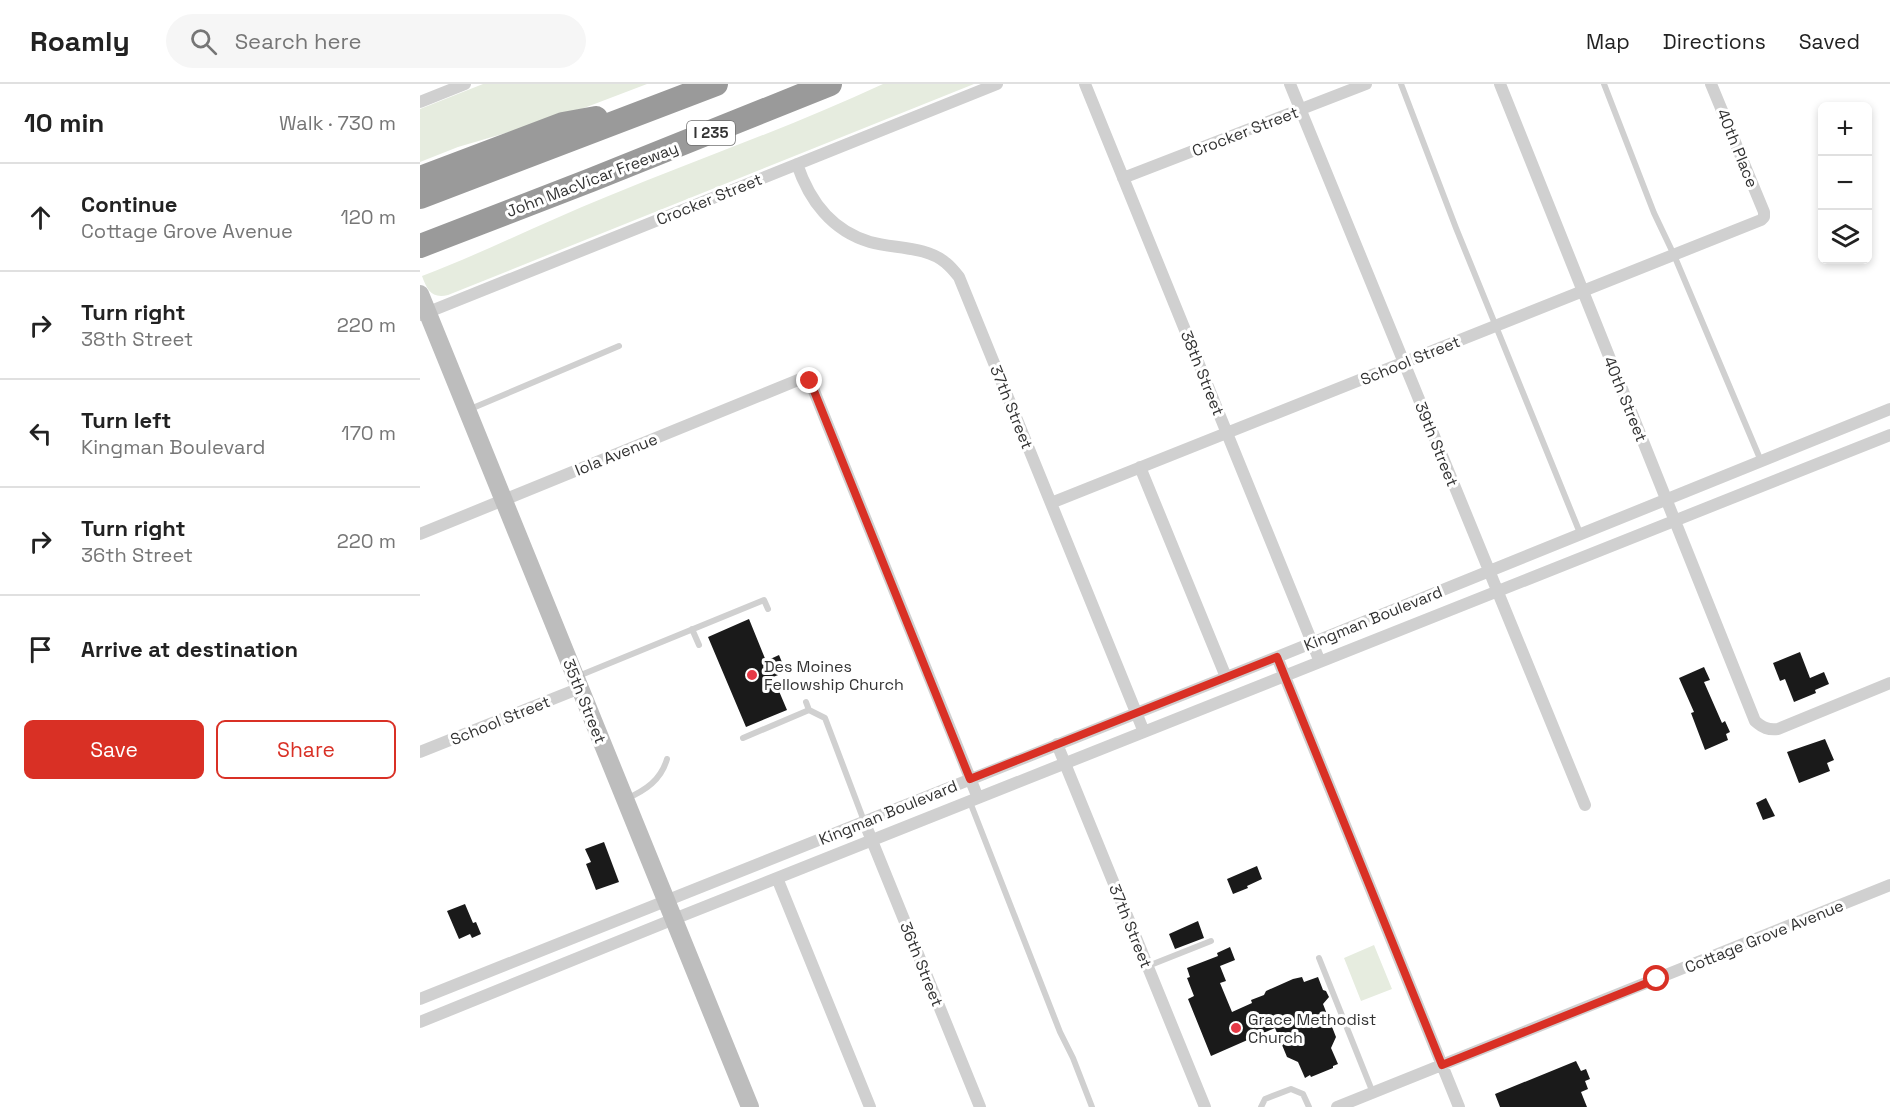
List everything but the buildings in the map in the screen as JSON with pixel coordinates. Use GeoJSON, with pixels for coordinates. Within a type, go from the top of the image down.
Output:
{"type":"FeatureCollection","features":[{"type":"Feature","properties":{"kind":"highway","name":"I 235"},"geometry":{"type":"LineString","coordinates":[[427,185],[638,115],[716,84]]}},
{"type":"Feature","properties":{"kind":"highway","name":"John MacVicar Freeway"},"geometry":{"type":"LineString","coordinates":[[420,246],[456,238],[591,180],[830,84]]}},
{"type":"Feature","properties":{"kind":"highway"},"geometry":{"type":"LineString","coordinates":[[420,261],[456,238]]}},
{"type":"Feature","properties":{"kind":"street"},"geometry":{"type":"LineString","coordinates":[[420,102],[465,84]]}},
{"type":"Feature","properties":{"kind":"street","name":"Crocker Street"},"geometry":{"type":"LineString","coordinates":[[424,314],[997,84]]}},
{"type":"Feature","properties":{"kind":"street","name":"38th Street"},"geometry":{"type":"LineString","coordinates":[[1086,84],[1320,662]]}},
{"type":"Feature","properties":{"kind":"street","name":"39th Street"},"geometry":{"type":"LineString","coordinates":[[1290,84],[1585,804]]}},
{"type":"Feature","properties":{"kind":"street","name":"Crocker Street"},"geometry":{"type":"LineString","coordinates":[[1124,178],[1366,84]]}},
{"type":"Feature","properties":{"kind":"street","name":"40th Street"},"geometry":{"type":"LineString","coordinates":[[1500,84],[1755,721],[1762,728],[1778,729],[1890,683]]}},
{"type":"Feature","properties":{"kind":"street","name":"40th Place"},"geometry":{"type":"LineString","coordinates":[[1711,84],[1764,212]]}},
{"type":"Feature","properties":{"kind":"street","name":"37th Street"},"geometry":{"type":"LineString","coordinates":[[797,164],[804,184],[815,203],[839,227],[869,242],[930,254],[946,263],[959,277],[1144,732]]}},
{"type":"Feature","properties":{"kind":"street","name":"School Street"},"geometry":{"type":"LineString","coordinates":[[1051,503],[1761,220],[1764,212]]}},
{"type":"Feature","properties":{"kind":"street","name":"35th Street"},"geometry":{"type":"LineString","coordinates":[[420,294],[424,314],[467,410],[626,799],[745,1105]]}},
{"type":"Feature","properties":{"kind":"street","name":"Iola Avenue"},"geometry":{"type":"LineString","coordinates":[[420,534],[807,378],[970,779]]}},
{"type":"Feature","properties":{"kind":"street","name":"Kingman Boulevard"},"geometry":{"type":"LineString","coordinates":[[420,999],[1312,643],[1890,409]]}},
{"type":"Feature","properties":{"kind":"street","name":"Kingman Boulevard"},"geometry":{"type":"LineString","coordinates":[[420,1022],[1890,435]]}},
{"type":"Feature","properties":{"kind":"street"},"geometry":{"type":"LineString","coordinates":[[1140,467],[1226,677]]}},
{"type":"Feature","properties":{"kind":"street"},"geometry":{"type":"LineString","coordinates":[[1277,657],[1459,1107]]}},
{"type":"Feature","properties":{"kind":"street","name":"School Street"},"geometry":{"type":"LineString","coordinates":[[420,752],[578,682]]}},
{"type":"Feature","properties":{"kind":"street","name":"37th Street"},"geometry":{"type":"LineString","coordinates":[[1057,744],[1205,1107]]}},
{"type":"Feature","properties":{"kind":"street"},"geometry":{"type":"LineString","coordinates":[[970,779],[974,800]]}},
{"type":"Feature","properties":{"kind":"street","name":"36th Street"},"geometry":{"type":"LineString","coordinates":[[864,821],[980,1107]]}},
{"type":"Feature","properties":{"kind":"street"},"geometry":{"type":"LineString","coordinates":[[777,878],[870,1107]]}},
{"type":"Feature","properties":{"kind":"street","name":"Cottage Grove Avenue"},"geometry":{"type":"LineString","coordinates":[[1337,1107],[1890,885]]}},
{"type":"Feature","properties":{"kind":"lane"},"geometry":{"type":"LineString","coordinates":[[1401,84],[1580,533]]}},
{"type":"Feature","properties":{"kind":"lane"},"geometry":{"type":"LineString","coordinates":[[1604,84],[1654,213],[1761,461]]}},
{"type":"Feature","properties":{"kind":"lane"},"geometry":{"type":"LineString","coordinates":[[467,410],[619,346]]}},
{"type":"Feature","properties":{"kind":"lane"},"geometry":{"type":"LineString","coordinates":[[578,682],[663,645],[692,629],[764,600],[768,609]]}},
{"type":"Feature","properties":{"kind":"lane"},"geometry":{"type":"LineString","coordinates":[[692,629],[699,645]]}},
{"type":"Feature","properties":{"kind":"lane"},"geometry":{"type":"LineString","coordinates":[[806,702],[809,710],[825,718],[864,821]]}},
{"type":"Feature","properties":{"kind":"lane"},"geometry":{"type":"LineString","coordinates":[[742,738],[809,710]]}},
{"type":"Feature","properties":{"kind":"lane"},"geometry":{"type":"LineString","coordinates":[[626,799],[644,791],[656,780],[667,759]]}},
{"type":"Feature","properties":{"kind":"lane"},"geometry":{"type":"LineString","coordinates":[[974,800],[1060,1032],[1092,1107]]}},
{"type":"Feature","properties":{"kind":"lane"},"geometry":{"type":"LineString","coordinates":[[1148,966],[1211,941]]}},
{"type":"Feature","properties":{"kind":"lane"},"geometry":{"type":"LineString","coordinates":[[1319,958],[1373,1093]]}},
{"type":"Feature","properties":{"kind":"lane"},"geometry":{"type":"LineString","coordinates":[[1262,1107],[1265,1099],[1291,1089],[1303,1094],[1308,1107]]}},
{"type":"Feature","properties":{"kind":"shaded area"},"geometry":{"type":"Polygon","coordinates":[[[483,84],[647,84],[563,116],[458,147],[420,162],[420,109],[483,84]]]}},
{"type":"Feature","properties":{"kind":"shaded area"},"geometry":{"type":"Polygon","coordinates":[[[883,84],[974,84],[448,295],[434,294],[424,281],[422,276],[883,84]]]}},
{"type":"Feature","properties":{"kind":"shaded area"},"geometry":{"type":"Polygon","coordinates":[[[1374,945],[1392,989],[1361,1001],[1344,958],[1374,945]]]}},
{"type":"Feature","properties":{"kind":"place","name":"Des Moines Fellowship Church"},"geometry":{"type":"Point","coordinates":[752,675]}},
{"type":"Feature","properties":{"kind":"place","name":"Grace Methodist Church"},"geometry":{"type":"Point","coordinates":[1236,1028]}},
{"type":"Feature","properties":{"kind":"route"},"geometry":{"type":"LineString","coordinates":[[810,381],[970,779],[1277,657],[1442,1065],[1657,979]]}}]}
